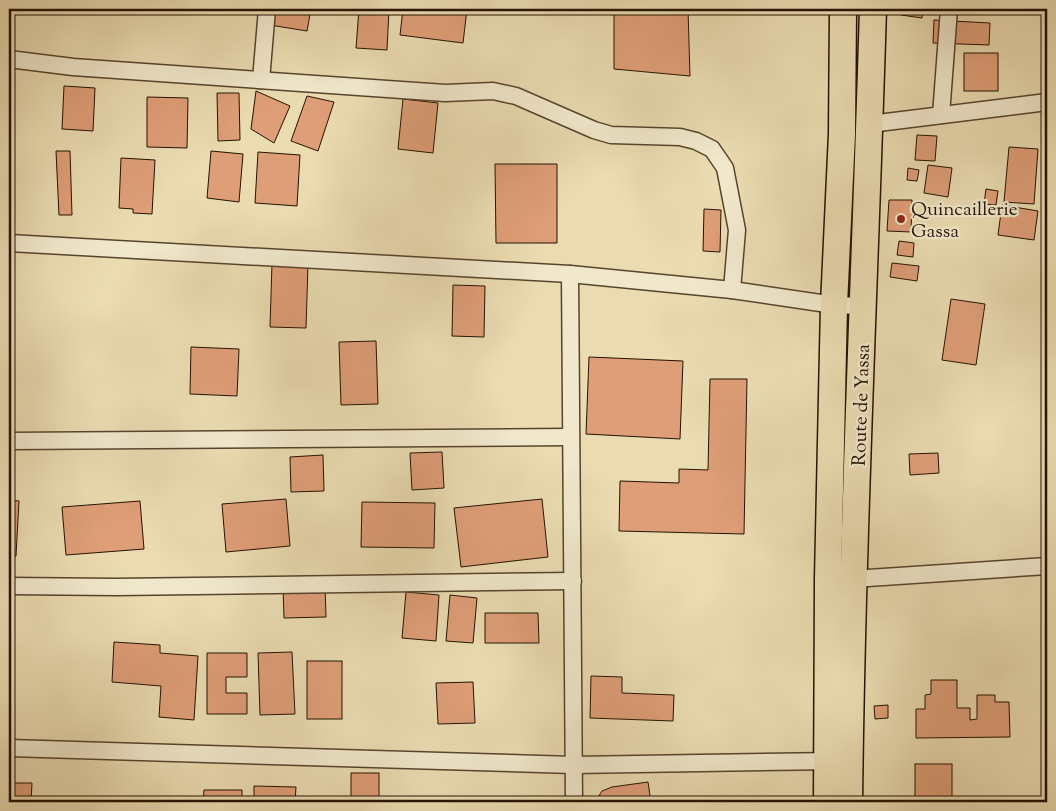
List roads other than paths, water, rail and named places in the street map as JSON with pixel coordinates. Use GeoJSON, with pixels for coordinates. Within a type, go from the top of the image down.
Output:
{"type":"FeatureCollection","features":[{"type":"Feature","properties":{"kind":"main road","name":"Route de Yassa"},"geometry":{"type":"LineString","coordinates":[[843,9],[842,134],[834,305],[828,579],[839,760],[849,802]]}},
{"type":"Feature","properties":{"kind":"main road","name":"Route de Yassa"},"geometry":{"type":"LineString","coordinates":[[827,802],[839,760],[853,579],[873,9]]}},
{"type":"Feature","properties":{"kind":"street"},"geometry":{"type":"LineString","coordinates":[[261,80],[267,9]]}},
{"type":"Feature","properties":{"kind":"street"},"geometry":{"type":"LineString","coordinates":[[941,115],[949,9]]}},
{"type":"Feature","properties":{"kind":"street"},"geometry":{"type":"LineString","coordinates":[[9,59],[72,67],[445,93],[493,91],[516,96],[594,130],[611,135],[680,138],[696,141],[712,149],[724,168],[737,230],[732,290]]}},
{"type":"Feature","properties":{"kind":"street"},"geometry":{"type":"LineString","coordinates":[[870,124],[1047,102]]}},
{"type":"Feature","properties":{"kind":"street"},"geometry":{"type":"LineString","coordinates":[[9,243],[570,274],[732,290],[834,305],[864,306]]}},
{"type":"Feature","properties":{"kind":"street"},"geometry":{"type":"LineString","coordinates":[[570,274],[574,802]]}},
{"type":"Feature","properties":{"kind":"street"},"geometry":{"type":"LineString","coordinates":[[9,441],[570,437]]}},
{"type":"Feature","properties":{"kind":"street"},"geometry":{"type":"LineString","coordinates":[[853,579],[1047,566]]}},
{"type":"Feature","properties":{"kind":"street"},"geometry":{"type":"LineString","coordinates":[[9,586],[116,587],[572,581]]}},
{"type":"Feature","properties":{"kind":"street"},"geometry":{"type":"LineString","coordinates":[[9,748],[573,765],[839,760]]}},
{"type":"Feature","properties":{"kind":"place","name":"Quincaillerie Gassa"},"geometry":{"type":"Point","coordinates":[901,219]}}]}
